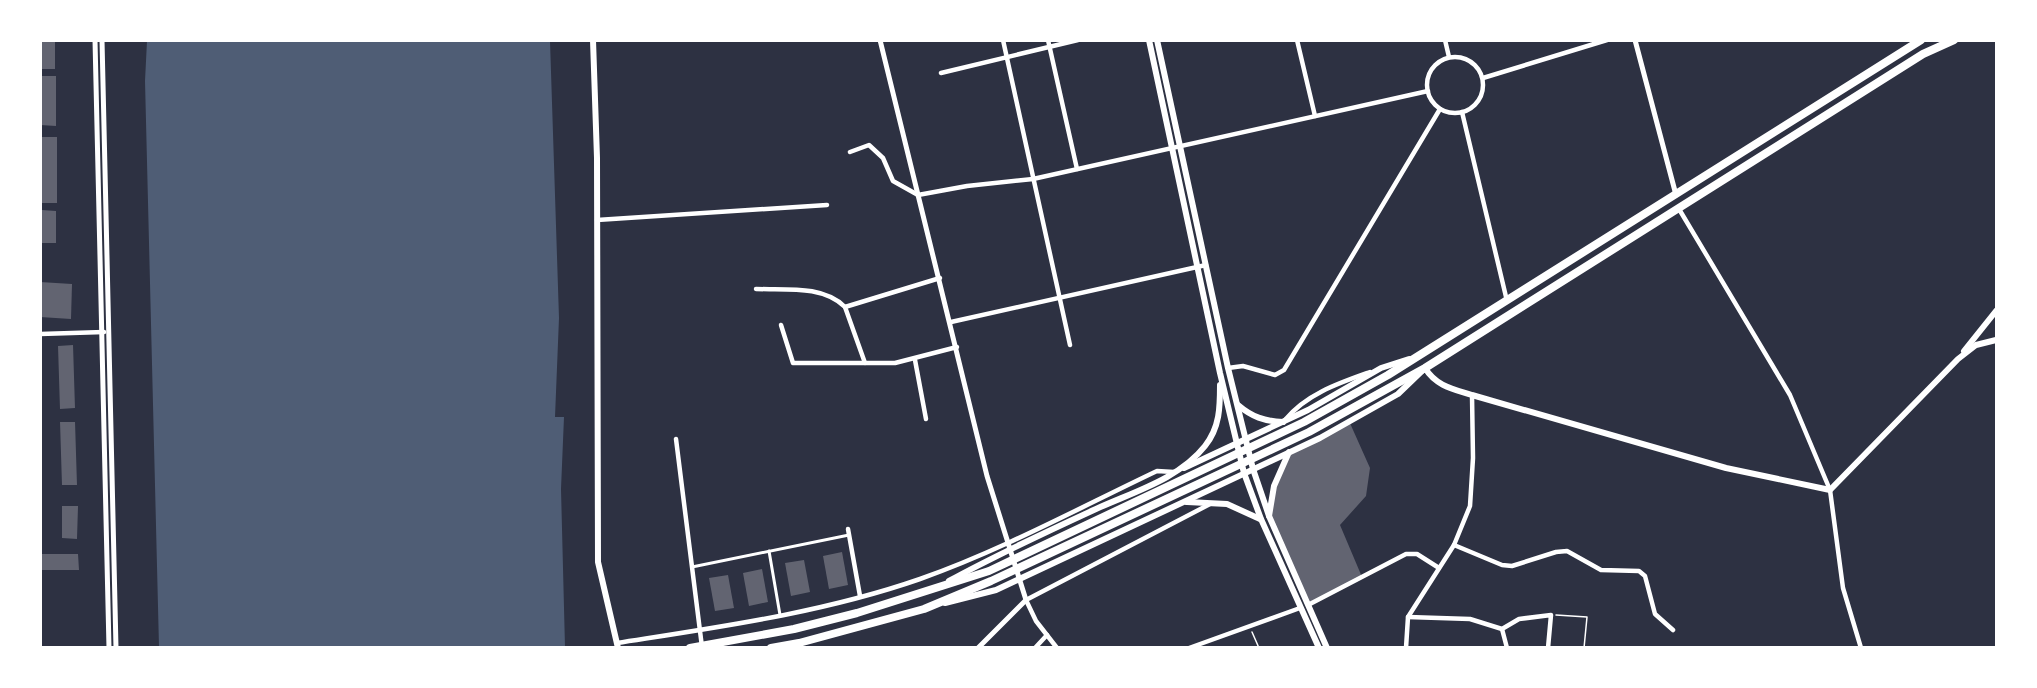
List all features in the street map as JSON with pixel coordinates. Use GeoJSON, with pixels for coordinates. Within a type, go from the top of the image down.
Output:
{"type":"FeatureCollection","features":[{"type":"Feature","properties":{"kind":"highway"},"geometry":{"type":"LineString","coordinates":[[771,648],[799,643],[924,609],[1309,432],[1425,368],[1923,54],[1954,40]]}},
{"type":"Feature","properties":{"kind":"highway"},"geometry":{"type":"LineString","coordinates":[[690,648],[794,629],[930,592],[989,571],[1304,422],[1507,301],[1918,42]]}},
{"type":"Feature","properties":{"kind":"main road"},"geometry":{"type":"LineString","coordinates":[[593,40],[597,220],[598,562],[617,645]]}},
{"type":"Feature","properties":{"kind":"main road"},"geometry":{"type":"LineString","coordinates":[[1149,40],[1220,373],[1244,473],[1261,519],[1319,648]]}},
{"type":"Feature","properties":{"kind":"main road"},"geometry":{"type":"LineString","coordinates":[[1157,40],[1228,368],[1253,469],[1269,516],[1327,648]]}},
{"type":"Feature","properties":{"kind":"main road"},"geometry":{"type":"LineString","coordinates":[[1918,42],[1923,54]]}},
{"type":"Feature","properties":{"kind":"main road"},"geometry":{"type":"LineString","coordinates":[[924,609],[996,590],[1289,452],[1398,394],[1425,368],[1431,379],[1446,387],[1472,395],[1726,468],[1830,490],[1958,359],[1996,311]]}},
{"type":"Feature","properties":{"kind":"main road"},"geometry":{"type":"LineString","coordinates":[[1958,359],[1976,345],[1996,340]]}},
{"type":"Feature","properties":{"kind":"main road"},"geometry":{"type":"LineString","coordinates":[[930,592],[986,560],[1283,422],[1381,368],[1418,356]]}},
{"type":"Feature","properties":{"kind":"main road"},"geometry":{"type":"LineString","coordinates":[[1177,472],[1205,446],[1215,429],[1220,411],[1220,373]]}},
{"type":"Feature","properties":{"kind":"main road"},"geometry":{"type":"LineString","coordinates":[[1237,404],[1248,414],[1265,421],[1283,422]]}},
{"type":"Feature","properties":{"kind":"main road"},"geometry":{"type":"LineString","coordinates":[[1269,516],[1274,486],[1289,452]]}},
{"type":"Feature","properties":{"kind":"main road"},"geometry":{"type":"LineString","coordinates":[[1186,501],[1241,508],[1261,519]]}},
{"type":"Feature","properties":{"kind":"street"},"geometry":{"type":"LineString","coordinates":[[96,40],[116,648]]}},
{"type":"Feature","properties":{"kind":"street"},"geometry":{"type":"LineString","coordinates":[[102,40],[109,648]]}},
{"type":"Feature","properties":{"kind":"street"},"geometry":{"type":"LineString","coordinates":[[880,40],[987,476],[1026,600],[1057,648]]}},
{"type":"Feature","properties":{"kind":"street"},"geometry":{"type":"LineString","coordinates":[[1003,40],[1070,345]]}},
{"type":"Feature","properties":{"kind":"street"},"geometry":{"type":"LineString","coordinates":[[1048,40],[1077,170]]}},
{"type":"Feature","properties":{"kind":"street"},"geometry":{"type":"LineString","coordinates":[[940,73],[1078,40]]}},
{"type":"Feature","properties":{"kind":"street"},"geometry":{"type":"LineString","coordinates":[[1297,40],[1315,116]]}},
{"type":"Feature","properties":{"kind":"street"},"geometry":{"type":"LineString","coordinates":[[1445,40],[1449,57]]}},
{"type":"Feature","properties":{"kind":"street"},"geometry":{"type":"LineString","coordinates":[[1483,78],[1607,40]]}},
{"type":"Feature","properties":{"kind":"street"},"geometry":{"type":"LineString","coordinates":[[1635,40],[1676,195]]}},
{"type":"Feature","properties":{"kind":"street"},"geometry":{"type":"LineString","coordinates":[[1458,56],[1474,63],[1483,78],[1481,96],[1470,109],[1462,112],[1440,109],[1428,91],[1429,73],[1441,60],[1449,57],[1458,56]]}},
{"type":"Feature","properties":{"kind":"street"},"geometry":{"type":"LineString","coordinates":[[850,152],[869,146],[883,158],[893,181],[918,195],[967,186],[1033,179],[1428,91]]}},
{"type":"Feature","properties":{"kind":"street"},"geometry":{"type":"LineString","coordinates":[[1228,368],[1243,366],[1275,375],[1284,370],[1440,109]]}},
{"type":"Feature","properties":{"kind":"street"},"geometry":{"type":"LineString","coordinates":[[1462,112],[1507,301]]}},
{"type":"Feature","properties":{"kind":"street"},"geometry":{"type":"LineString","coordinates":[[597,220],[826,205]]}},
{"type":"Feature","properties":{"kind":"street"},"geometry":{"type":"LineString","coordinates":[[1679,209],[1790,395],[1830,490],[1844,588],[1861,648]]}},
{"type":"Feature","properties":{"kind":"street"},"geometry":{"type":"LineString","coordinates":[[951,322],[1206,265]]}},
{"type":"Feature","properties":{"kind":"street"},"geometry":{"type":"LineString","coordinates":[[845,308],[940,278]]}},
{"type":"Feature","properties":{"kind":"street"},"geometry":{"type":"LineString","coordinates":[[756,289],[806,290],[835,297],[845,308],[865,363]]}},
{"type":"Feature","properties":{"kind":"street"},"geometry":{"type":"LineString","coordinates":[[781,325],[793,363],[895,363],[915,360],[957,347]]}},
{"type":"Feature","properties":{"kind":"street"},"geometry":{"type":"LineString","coordinates":[[40,334],[105,332]]}},
{"type":"Feature","properties":{"kind":"street"},"geometry":{"type":"LineString","coordinates":[[915,360],[927,419]]}},
{"type":"Feature","properties":{"kind":"street"},"geometry":{"type":"LineString","coordinates":[[1406,648],[1408,617],[1454,545],[1472,494],[1472,395]]}},
{"type":"Feature","properties":{"kind":"street"},"geometry":{"type":"LineString","coordinates":[[676,439],[702,648]]}},
{"type":"Feature","properties":{"kind":"street"},"geometry":{"type":"LineString","coordinates":[[617,645],[780,616],[920,579],[1008,542],[1157,471],[1177,472]]}},
{"type":"Feature","properties":{"kind":"street"},"geometry":{"type":"LineString","coordinates":[[978,648],[1026,600],[1212,503]]}},
{"type":"Feature","properties":{"kind":"street"},"geometry":{"type":"LineString","coordinates":[[692,567],[848,532],[860,596]]}},
{"type":"Feature","properties":{"kind":"street"},"geometry":{"type":"LineString","coordinates":[[1454,545],[1502,566],[1512,566],[1556,552],[1567,551],[1601,570],[1639,571],[1645,576],[1655,614],[1673,630]]}},
{"type":"Feature","properties":{"kind":"street"},"geometry":{"type":"LineString","coordinates":[[769,551],[780,616]]}},
{"type":"Feature","properties":{"kind":"street"},"geometry":{"type":"LineString","coordinates":[[1308,605],[1406,554],[1417,554],[1439,568]]}},
{"type":"Feature","properties":{"kind":"street"},"geometry":{"type":"LineString","coordinates":[[1189,648],[1300,608]]}},
{"type":"Feature","properties":{"kind":"street"},"geometry":{"type":"LineString","coordinates":[[1408,617],[1470,619],[1502,629],[1519,619],[1551,615],[1548,648]]}},
{"type":"Feature","properties":{"kind":"street"},"geometry":{"type":"LineString","coordinates":[[1502,629],[1508,648]]}},
{"type":"Feature","properties":{"kind":"street"},"geometry":{"type":"LineString","coordinates":[[1035,648],[1047,635]]}},
{"type":"Feature","properties":{"kind":"path"},"geometry":{"type":"LineString","coordinates":[[1551,615],[1587,617],[1584,648]]}},
{"type":"Feature","properties":{"kind":"path"},"geometry":{"type":"LineString","coordinates":[[1249,626],[1259,648]]}},
{"type":"Feature","properties":{"kind":"water"},"geometry":{"type":"Polygon","coordinates":[[[147,41],[550,41],[559,318],[555,417],[564,417],[561,489],[565,647],[159,647],[145,81],[147,41]]]}},
{"type":"Feature","properties":{"kind":"building"},"geometry":{"type":"Polygon","coordinates":[[[40,40],[55,40],[55,69],[40,69],[40,40]]]}},
{"type":"Feature","properties":{"kind":"building"},"geometry":{"type":"Polygon","coordinates":[[[40,76],[56,76],[56,126],[40,125],[40,76]]]}},
{"type":"Feature","properties":{"kind":"building"},"geometry":{"type":"Polygon","coordinates":[[[40,137],[57,137],[57,203],[41,203],[40,137]]]}},
{"type":"Feature","properties":{"kind":"building"},"geometry":{"type":"Polygon","coordinates":[[[42,210],[56,211],[56,243],[42,243],[42,210]]]}},
{"type":"Feature","properties":{"kind":"building"},"geometry":{"type":"Polygon","coordinates":[[[40,282],[72,284],[71,319],[40,317],[40,282]]]}},
{"type":"Feature","properties":{"kind":"building"},"geometry":{"type":"Polygon","coordinates":[[[73,345],[75,408],[60,409],[58,346],[73,345]]]}},
{"type":"Feature","properties":{"kind":"building"},"geometry":{"type":"Polygon","coordinates":[[[1349,421],[1370,468],[1366,496],[1340,525],[1362,577],[1308,605],[1269,516],[1274,486],[1289,452],[1349,421]]]}},
{"type":"Feature","properties":{"kind":"building"},"geometry":{"type":"Polygon","coordinates":[[[60,422],[75,422],[77,485],[62,485],[60,422]]]}},
{"type":"Feature","properties":{"kind":"building"},"geometry":{"type":"Polygon","coordinates":[[[62,506],[78,506],[77,539],[62,538],[62,506]]]}},
{"type":"Feature","properties":{"kind":"building"},"geometry":{"type":"Polygon","coordinates":[[[842,552],[848,585],[829,589],[823,556],[842,552]]]}},
{"type":"Feature","properties":{"kind":"building"},"geometry":{"type":"Polygon","coordinates":[[[42,554],[78,554],[79,570],[42,570],[42,554]]]}},
{"type":"Feature","properties":{"kind":"building"},"geometry":{"type":"Polygon","coordinates":[[[804,560],[810,592],[791,596],[785,563],[804,560]]]}},
{"type":"Feature","properties":{"kind":"building"},"geometry":{"type":"Polygon","coordinates":[[[762,569],[768,602],[749,606],[743,573],[762,569]]]}},
{"type":"Feature","properties":{"kind":"building"},"geometry":{"type":"Polygon","coordinates":[[[728,575],[734,608],[715,611],[709,578],[728,575]]]}}]}
